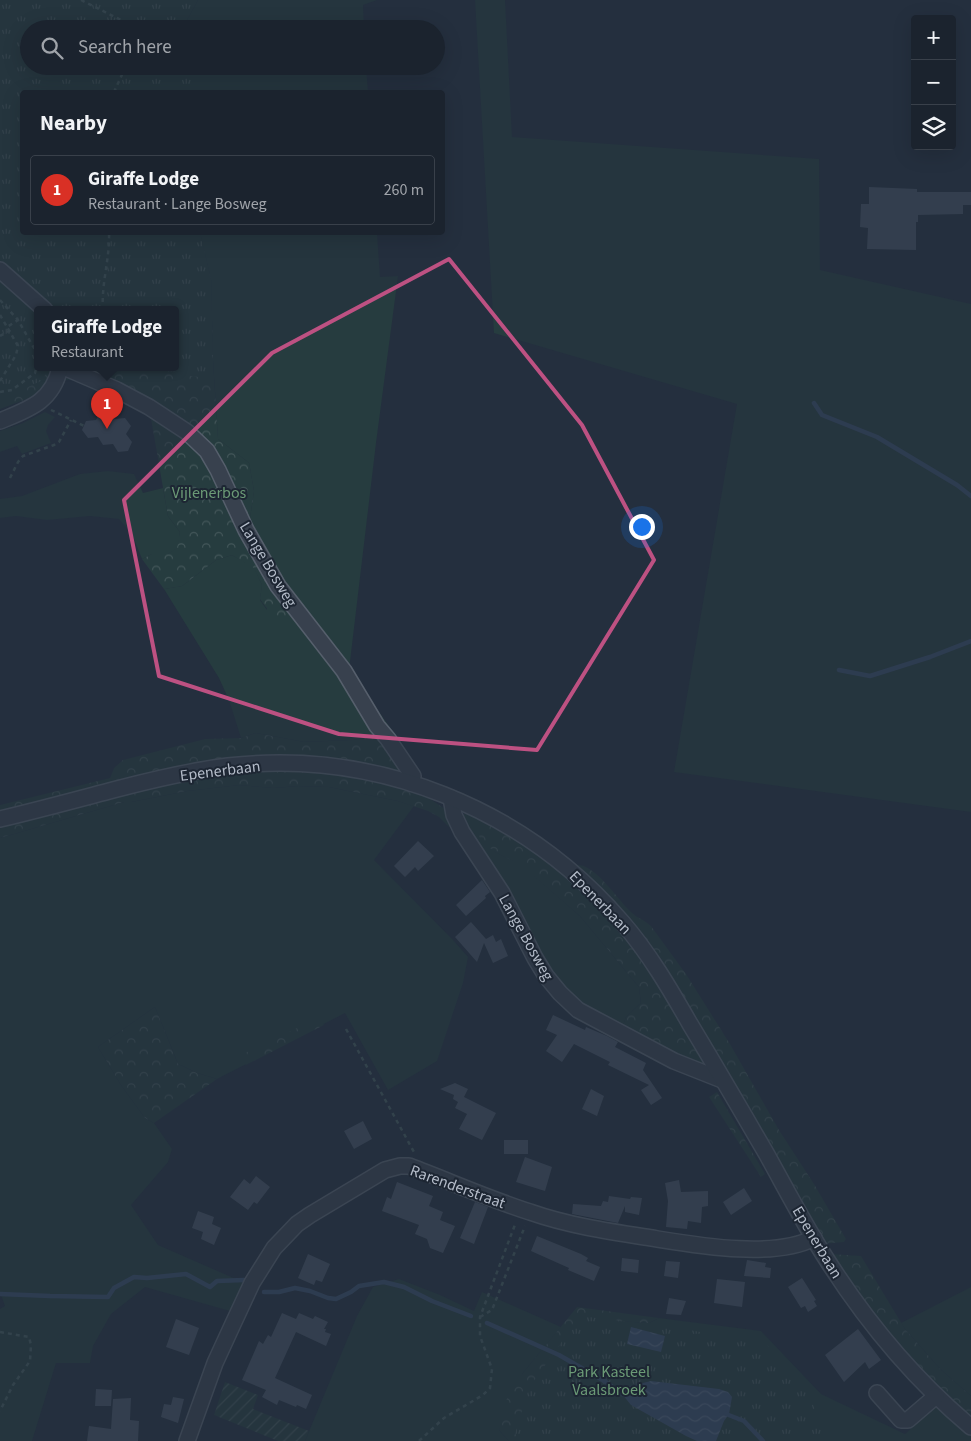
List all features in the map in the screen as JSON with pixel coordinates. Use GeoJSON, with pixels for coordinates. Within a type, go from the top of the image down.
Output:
{"type":"FeatureCollection","features":[{"type":"Feature","properties":{"kind":"street"},"geometry":{"type":"LineString","coordinates":[[0,270],[40,306]]}},
{"type":"Feature","properties":{"kind":"street"},"geometry":{"type":"LineString","coordinates":[[0,421],[40,402],[53,387],[59,371]]}},
{"type":"Feature","properties":{"kind":"street","name":"Lange Bosweg"},"geometry":{"type":"LineString","coordinates":[[73,371],[150,407],[187,432],[207,451],[246,530],[278,586],[344,671],[377,726],[413,776],[411,783]]}},
{"type":"Feature","properties":{"kind":"street","name":"Epenerbaan"},"geometry":{"type":"LineString","coordinates":[[0,819],[155,779],[228,766],[274,764],[322,766],[383,775],[411,783],[451,798],[490,816],[531,840],[568,868],[622,921],[656,966],[826,1260],[894,1350],[936,1396],[971,1427]]}},
{"type":"Feature","properties":{"kind":"street","name":"Lange Bosweg"},"geometry":{"type":"LineString","coordinates":[[451,798],[454,815],[462,832],[502,893],[535,958],[560,994],[578,1010],[593,1018],[674,1061],[722,1080]]}},
{"type":"Feature","properties":{"kind":"street","name":"Rarenderstraat"},"geometry":{"type":"LineString","coordinates":[[187,1441],[215,1363],[252,1283],[274,1248],[297,1224],[385,1170],[409,1166],[525,1211],[553,1220],[590,1228],[714,1247],[774,1249],[795,1246],[814,1238]]}},
{"type":"Feature","properties":{"kind":"street"},"geometry":{"type":"LineString","coordinates":[[877,1393],[901,1420],[908,1420],[936,1396]]}},
{"type":"Feature","properties":{"kind":"path"},"geometry":{"type":"LineString","coordinates":[[81,0],[121,20]]}},
{"type":"Feature","properties":{"kind":"path"},"geometry":{"type":"LineString","coordinates":[[115,90],[122,75]]}},
{"type":"Feature","properties":{"kind":"path"},"geometry":{"type":"LineString","coordinates":[[103,306],[109,235]]}},
{"type":"Feature","properties":{"kind":"path"},"geometry":{"type":"LineString","coordinates":[[0,300],[18,320],[34,348]]}},
{"type":"Feature","properties":{"kind":"path"},"geometry":{"type":"LineString","coordinates":[[0,315],[18,346],[16,354],[0,381]]}},
{"type":"Feature","properties":{"kind":"path"},"geometry":{"type":"LineString","coordinates":[[7,327],[18,320]]}},
{"type":"Feature","properties":{"kind":"path"},"geometry":{"type":"LineString","coordinates":[[0,336],[9,332]]}},
{"type":"Feature","properties":{"kind":"path"},"geometry":{"type":"LineString","coordinates":[[0,392],[12,390],[36,371]]}},
{"type":"Feature","properties":{"kind":"path"},"geometry":{"type":"LineString","coordinates":[[40,402],[47,408],[84,426]]}},
{"type":"Feature","properties":{"kind":"path"},"geometry":{"type":"LineString","coordinates":[[10,478],[23,456],[59,442],[71,420]]}},
{"type":"Feature","properties":{"kind":"path"},"geometry":{"type":"LineString","coordinates":[[346,1029],[424,1172]]}},
{"type":"Feature","properties":{"kind":"path"},"geometry":{"type":"LineString","coordinates":[[419,1441],[444,1418],[483,1395],[490,1388],[492,1369],[480,1336],[480,1317],[525,1211]]}},
{"type":"Feature","properties":{"kind":"path"},"geometry":{"type":"LineString","coordinates":[[480,1317],[492,1310],[525,1211]]}},
{"type":"Feature","properties":{"kind":"path"},"geometry":{"type":"LineString","coordinates":[[0,1332],[29,1337],[31,1345],[30,1361],[0,1411]]}},
{"type":"Feature","properties":{"kind":"highlighted area"},"geometry":{"type":"Polygon","coordinates":[[[449,259],[582,425],[654,560],[537,750],[339,734],[159,676],[124,500],[272,353],[449,259]]]}},
{"type":"Feature","properties":{"kind":"green space","name":"Vijlenerbos"},"geometry":{"type":"Polygon","coordinates":[[[0,0],[20,20],[20,75],[27,75],[23,90],[20,90],[20,235],[200,235],[211,280],[213,361],[218,439],[249,463],[254,491],[250,518],[255,538],[267,561],[305,613],[295,618],[285,619],[272,613],[260,599],[262,585],[254,568],[232,555],[216,560],[182,586],[164,589],[142,559],[152,554],[168,554],[177,548],[180,532],[168,516],[150,413],[83,380],[49,382],[35,396],[0,409],[0,0]]]}},
{"type":"Feature","properties":{"kind":"green space"},"geometry":{"type":"Polygon","coordinates":[[[0,0],[198,0],[187,20],[20,20],[20,75],[205,75],[189,90],[20,90],[20,235],[200,235],[211,280],[213,362],[211,362],[214,379],[155,371],[179,371],[179,306],[54,306],[44,295],[26,309],[34,317],[34,371],[47,371],[43,380],[11,395],[0,394],[0,0]]]}},
{"type":"Feature","properties":{"kind":"green space"},"geometry":{"type":"Polygon","coordinates":[[[198,0],[377,0],[363,5],[364,20],[187,20],[198,0]]]}},
{"type":"Feature","properties":{"kind":"green space"},"geometry":{"type":"Polygon","coordinates":[[[475,0],[505,0],[512,137],[819,159],[820,270],[971,304],[971,812],[674,772],[737,404],[494,333],[475,0]]]}},
{"type":"Feature","properties":{"kind":"green space"},"geometry":{"type":"Polygon","coordinates":[[[204,75],[367,75],[368,90],[188,90],[204,75]]]}},
{"type":"Feature","properties":{"kind":"green space"},"geometry":{"type":"Polygon","coordinates":[[[200,235],[377,235],[380,277],[398,276],[349,670],[394,733],[353,740],[304,742],[256,733],[241,738],[229,700],[219,678],[164,589],[182,586],[216,560],[232,555],[254,567],[262,585],[260,600],[267,610],[250,518],[254,491],[249,463],[218,439],[213,361],[211,280],[200,235]]]}},
{"type":"Feature","properties":{"kind":"green space"},"geometry":{"type":"Polygon","coordinates":[[[45,412],[55,417],[48,425],[46,431],[51,443],[22,454],[17,446],[0,452],[0,431],[23,423],[45,412]]]}},
{"type":"Feature","properties":{"kind":"green space"},"geometry":{"type":"Polygon","coordinates":[[[108,471],[134,474],[143,493],[163,488],[168,516],[180,532],[178,548],[168,554],[152,554],[142,559],[132,534],[119,519],[90,516],[47,520],[16,516],[0,518],[0,499],[22,496],[80,474],[108,471]]]}},
{"type":"Feature","properties":{"kind":"green space"},"geometry":{"type":"Polygon","coordinates":[[[256,733],[304,742],[353,740],[394,733],[422,780],[430,799],[448,811],[459,833],[428,811],[398,801],[329,787],[298,786],[273,788],[239,785],[187,791],[124,802],[0,838],[0,805],[110,778],[114,768],[123,760],[205,739],[241,738],[256,733]]]}},
{"type":"Feature","properties":{"kind":"green space"},"geometry":{"type":"Polygon","coordinates":[[[239,785],[273,788],[298,786],[329,787],[414,806],[374,860],[468,957],[463,983],[437,1061],[388,1090],[345,1013],[217,1079],[197,1073],[178,1064],[155,1007],[98,1047],[121,1085],[145,1118],[154,1123],[172,1149],[168,1162],[131,1205],[158,1245],[245,1283],[230,1311],[145,1287],[111,1314],[93,1346],[90,1363],[56,1363],[32,1441],[0,1441],[0,1309],[5,1306],[0,1292],[0,838],[124,802],[187,791],[239,785]]]}},
{"type":"Feature","properties":{"kind":"green space"},"geometry":{"type":"Polygon","coordinates":[[[464,814],[482,821],[495,852],[521,864],[580,916],[639,987],[641,1003],[626,1017],[622,1029],[597,1017],[554,980],[463,823],[464,814]]]}},
{"type":"Feature","properties":{"kind":"green space"},"geometry":{"type":"Polygon","coordinates":[[[482,821],[568,870],[574,865],[586,867],[604,882],[631,912],[651,926],[686,974],[730,1044],[779,1130],[814,1184],[846,1239],[844,1242],[811,1245],[714,1073],[622,1029],[626,1017],[641,1003],[639,987],[580,916],[521,865],[495,852],[481,841],[477,830],[482,821]]]}},
{"type":"Feature","properties":{"kind":"green space"},"geometry":{"type":"Polygon","coordinates":[[[155,1007],[178,1064],[197,1073],[217,1079],[154,1123],[145,1118],[121,1085],[98,1047],[155,1007]]]}},
{"type":"Feature","properties":{"kind":"green space"},"geometry":{"type":"Polygon","coordinates":[[[320,1017],[324,1025],[246,1065],[243,1054],[320,1017]]]}},
{"type":"Feature","properties":{"kind":"green space"},"geometry":{"type":"Polygon","coordinates":[[[717,1092],[765,1174],[761,1177],[709,1097],[717,1092]]]}},
{"type":"Feature","properties":{"kind":"green space"},"geometry":{"type":"Polygon","coordinates":[[[831,1254],[861,1256],[905,1329],[940,1369],[971,1396],[971,1422],[887,1334],[831,1254]]]}},
{"type":"Feature","properties":{"kind":"green space"},"geometry":{"type":"Polygon","coordinates":[[[399,1279],[474,1311],[482,1292],[561,1327],[523,1373],[499,1430],[509,1441],[305,1441],[357,1316],[373,1287],[399,1279]]]}},
{"type":"Feature","properties":{"kind":"green space"},"geometry":{"type":"Polygon","coordinates":[[[971,1287],[971,1396],[940,1369],[901,1323],[971,1287]]]}},
{"type":"Feature","properties":{"kind":"green space"},"geometry":{"type":"Polygon","coordinates":[[[577,1307],[659,1318],[649,1323],[617,1321],[616,1441],[509,1441],[499,1430],[503,1405],[523,1373],[577,1307]]]}},
{"type":"Feature","properties":{"kind":"green space","name":"Park Kasteel Vaalsbroek"},"geometry":{"type":"Polygon","coordinates":[[[580,1316],[673,1327],[766,1344],[805,1382],[819,1421],[834,1434],[868,1441],[525,1441],[515,1434],[529,1388],[580,1316]]]}},
{"type":"Feature","properties":{"kind":"green space"},"geometry":{"type":"Polygon","coordinates":[[[659,1318],[761,1331],[821,1394],[905,1434],[937,1405],[971,1435],[971,1441],[781,1441],[617,1321],[649,1323],[659,1318]]]}},
{"type":"Feature","properties":{"kind":"green space"},"geometry":{"type":"Polygon","coordinates":[[[225,1382],[258,1395],[253,1409],[309,1431],[305,1441],[278,1441],[214,1415],[225,1382]]]}},
{"type":"Feature","properties":{"kind":"water"},"geometry":{"type":"Polygon","coordinates":[[[631,1327],[665,1336],[661,1352],[627,1344],[631,1327]]]}},
{"type":"Feature","properties":{"kind":"water"},"geometry":{"type":"Polygon","coordinates":[[[651,1381],[719,1389],[728,1392],[732,1397],[729,1414],[716,1441],[697,1441],[686,1436],[631,1405],[622,1394],[627,1387],[651,1381]]]}},
{"type":"Feature","properties":{"kind":"building"},"geometry":{"type":"Polygon","coordinates":[[[869,187],[917,189],[917,192],[971,192],[971,205],[963,205],[963,214],[918,215],[918,222],[916,222],[916,250],[867,249],[868,228],[860,227],[861,204],[869,204],[869,187]]]}},
{"type":"Feature","properties":{"kind":"building"},"geometry":{"type":"Polygon","coordinates":[[[110,411],[115,419],[125,418],[131,426],[126,434],[132,442],[128,451],[118,452],[113,444],[103,445],[98,437],[88,438],[82,430],[86,421],[96,420],[100,412],[110,411]]]}},
{"type":"Feature","properties":{"kind":"building"},"geometry":{"type":"Polygon","coordinates":[[[418,841],[434,856],[418,871],[415,867],[405,877],[394,866],[418,841]]]}},
{"type":"Feature","properties":{"kind":"building"},"geometry":{"type":"Polygon","coordinates":[[[482,880],[490,892],[466,916],[456,905],[482,880]]]}},
{"type":"Feature","properties":{"kind":"building"},"geometry":{"type":"Polygon","coordinates":[[[471,922],[486,939],[493,935],[496,942],[501,939],[508,956],[493,963],[484,943],[477,962],[455,937],[471,922]]]}},
{"type":"Feature","properties":{"kind":"building"},"geometry":{"type":"Polygon","coordinates":[[[553,1015],[585,1030],[586,1027],[607,1036],[618,1042],[615,1047],[646,1063],[643,1070],[662,1098],[651,1105],[641,1090],[649,1085],[608,1065],[610,1062],[574,1044],[562,1062],[546,1051],[557,1035],[546,1030],[553,1015]]]}},
{"type":"Feature","properties":{"kind":"building"},"geometry":{"type":"Polygon","coordinates":[[[455,1083],[468,1089],[464,1097],[496,1113],[482,1140],[459,1129],[467,1114],[455,1108],[458,1102],[453,1099],[454,1095],[440,1089],[455,1083]]]}},
{"type":"Feature","properties":{"kind":"building"},"geometry":{"type":"Polygon","coordinates":[[[591,1089],[604,1096],[597,1116],[582,1109],[591,1089]]]}},
{"type":"Feature","properties":{"kind":"building"},"geometry":{"type":"Polygon","coordinates":[[[363,1121],[372,1139],[354,1149],[344,1131],[363,1121]]]}},
{"type":"Feature","properties":{"kind":"building"},"geometry":{"type":"Polygon","coordinates":[[[504,1140],[528,1140],[528,1154],[504,1154],[504,1140]]]}},
{"type":"Feature","properties":{"kind":"building"},"geometry":{"type":"Polygon","coordinates":[[[525,1157],[552,1167],[545,1191],[516,1182],[525,1157]]]}},
{"type":"Feature","properties":{"kind":"building"},"geometry":{"type":"Polygon","coordinates":[[[256,1176],[270,1187],[257,1204],[254,1202],[248,1210],[230,1197],[244,1179],[250,1184],[256,1176]]]}},
{"type":"Feature","properties":{"kind":"building"},"geometry":{"type":"Polygon","coordinates":[[[679,1180],[681,1192],[708,1191],[708,1206],[702,1207],[701,1223],[688,1221],[687,1229],[666,1227],[668,1201],[665,1183],[679,1180]]]}},
{"type":"Feature","properties":{"kind":"building"},"geometry":{"type":"Polygon","coordinates":[[[397,1182],[433,1196],[429,1206],[443,1212],[440,1220],[455,1226],[443,1253],[430,1248],[427,1239],[415,1234],[419,1225],[382,1211],[387,1197],[391,1199],[397,1182]]]}},
{"type":"Feature","properties":{"kind":"building"},"geometry":{"type":"Polygon","coordinates":[[[744,1188],[752,1201],[731,1215],[723,1202],[744,1188]]]}},
{"type":"Feature","properties":{"kind":"building"},"geometry":{"type":"Polygon","coordinates":[[[609,1196],[630,1199],[631,1197],[642,1198],[639,1215],[625,1212],[625,1206],[618,1223],[572,1214],[573,1204],[601,1206],[603,1201],[608,1202],[609,1196]]]}},
{"type":"Feature","properties":{"kind":"building"},"geometry":{"type":"Polygon","coordinates":[[[475,1202],[488,1207],[474,1244],[460,1238],[475,1202]]]}},
{"type":"Feature","properties":{"kind":"building"},"geometry":{"type":"Polygon","coordinates":[[[198,1211],[214,1217],[212,1224],[221,1228],[214,1245],[201,1239],[203,1232],[192,1228],[198,1211]]]}},
{"type":"Feature","properties":{"kind":"building"},"geometry":{"type":"Polygon","coordinates":[[[537,1236],[581,1254],[588,1258],[586,1261],[600,1267],[594,1281],[531,1251],[537,1236]]]}},
{"type":"Feature","properties":{"kind":"building"},"geometry":{"type":"Polygon","coordinates":[[[308,1254],[330,1264],[322,1282],[316,1280],[314,1285],[298,1278],[308,1254]]]}},
{"type":"Feature","properties":{"kind":"building"},"geometry":{"type":"Polygon","coordinates":[[[622,1258],[639,1260],[638,1273],[621,1271],[622,1258]]]}},
{"type":"Feature","properties":{"kind":"building"},"geometry":{"type":"Polygon","coordinates":[[[747,1260],[766,1263],[765,1267],[771,1268],[770,1278],[744,1276],[747,1260]]]}},
{"type":"Feature","properties":{"kind":"building"},"geometry":{"type":"Polygon","coordinates":[[[666,1261],[680,1262],[678,1278],[664,1276],[666,1261]]]}},
{"type":"Feature","properties":{"kind":"building"},"geometry":{"type":"Polygon","coordinates":[[[802,1278],[816,1300],[814,1301],[817,1306],[808,1312],[805,1306],[801,1308],[788,1287],[802,1278]]]}},
{"type":"Feature","properties":{"kind":"building"},"geometry":{"type":"Polygon","coordinates":[[[717,1279],[745,1282],[742,1307],[714,1303],[717,1279]]]}},
{"type":"Feature","properties":{"kind":"building"},"geometry":{"type":"Polygon","coordinates":[[[669,1298],[686,1301],[681,1315],[666,1314],[669,1298]]]}},
{"type":"Feature","properties":{"kind":"building"},"geometry":{"type":"Polygon","coordinates":[[[282,1313],[296,1319],[299,1313],[313,1319],[315,1316],[328,1322],[324,1329],[326,1329],[325,1332],[331,1334],[326,1346],[296,1332],[275,1378],[312,1395],[306,1409],[279,1400],[277,1405],[262,1397],[266,1390],[242,1380],[259,1341],[263,1344],[268,1335],[271,1337],[282,1313]]]}},
{"type":"Feature","properties":{"kind":"building"},"geometry":{"type":"Polygon","coordinates":[[[176,1319],[199,1328],[189,1355],[166,1347],[176,1319]]]}},
{"type":"Feature","properties":{"kind":"building"},"geometry":{"type":"Polygon","coordinates":[[[858,1329],[881,1360],[869,1369],[865,1362],[844,1382],[825,1355],[858,1329]]]}},
{"type":"Feature","properties":{"kind":"building"},"geometry":{"type":"Polygon","coordinates":[[[96,1389],[112,1390],[111,1406],[95,1406],[96,1389]]]}},
{"type":"Feature","properties":{"kind":"building"},"geometry":{"type":"Polygon","coordinates":[[[173,1397],[184,1399],[178,1423],[161,1417],[164,1404],[171,1405],[173,1397]]]}},
{"type":"Feature","properties":{"kind":"building"},"geometry":{"type":"Polygon","coordinates":[[[131,1398],[130,1420],[139,1421],[138,1441],[87,1441],[89,1426],[111,1429],[113,1399],[131,1398]]]}},
{"type":"Feature","properties":{"kind":"waterway"},"geometry":{"type":"LineString","coordinates":[[814,403],[822,415],[877,437],[957,485],[971,496]]}},
{"type":"Feature","properties":{"kind":"waterway"},"geometry":{"type":"LineString","coordinates":[[839,670],[870,676],[930,657],[971,641]]}},
{"type":"Feature","properties":{"kind":"waterway"},"geometry":{"type":"LineString","coordinates":[[0,1294],[108,1297],[114,1288],[134,1277],[147,1278],[186,1274],[210,1287],[217,1281],[244,1280]]}},
{"type":"Feature","properties":{"kind":"waterway"},"geometry":{"type":"LineString","coordinates":[[264,1292],[279,1292],[295,1288],[336,1299],[359,1286],[384,1282],[404,1287],[432,1301],[471,1316]]}},
{"type":"Feature","properties":{"kind":"waterway"},"geometry":{"type":"LineString","coordinates":[[487,1323],[559,1355],[606,1382],[622,1394],[627,1395]]}},
{"type":"Feature","properties":{"kind":"waterway"},"geometry":{"type":"LineString","coordinates":[[726,1414],[744,1421],[763,1441]]}},
{"type":"Feature","properties":{"kind":"place","name":"Giraffe Lodge"},"geometry":{"type":"Point","coordinates":[107,429]}}]}
